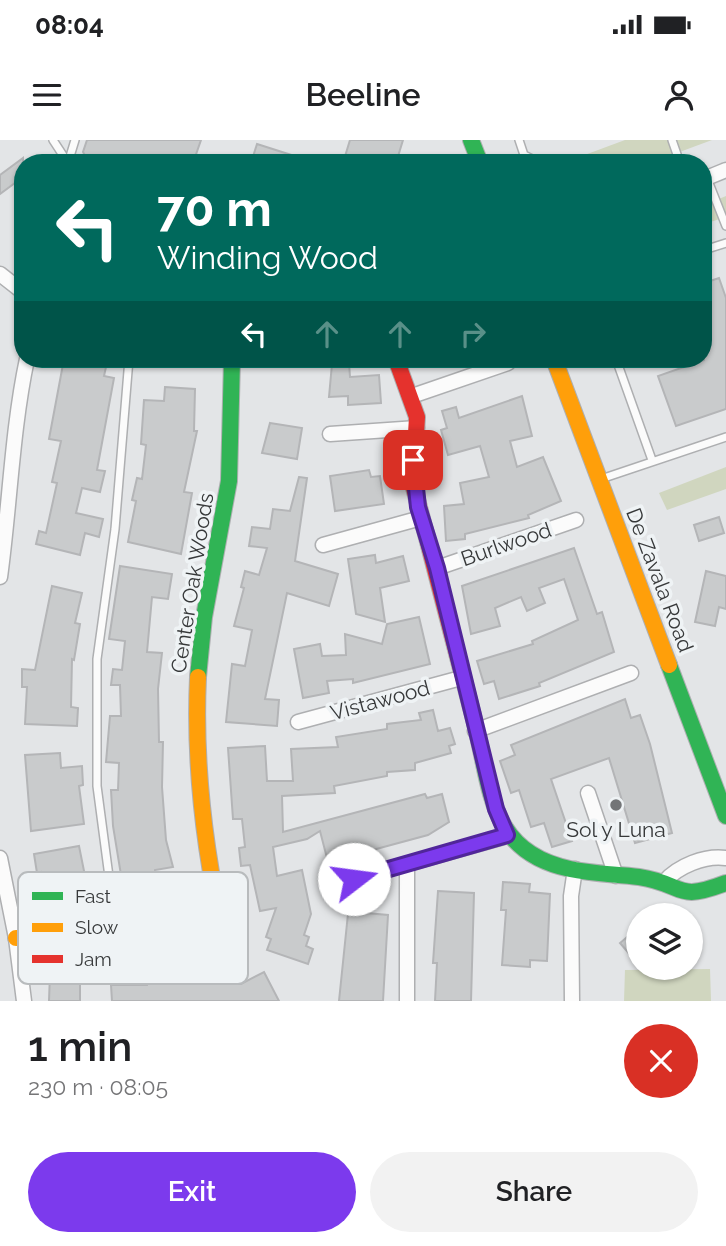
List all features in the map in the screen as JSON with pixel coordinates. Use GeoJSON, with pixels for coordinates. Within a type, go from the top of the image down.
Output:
{"type":"FeatureCollection","features":[{"type":"Feature","properties":{"kind":"street"},"geometry":{"type":"LineString","coordinates":[[0,274],[14,285]]}},
{"type":"Feature","properties":{"kind":"street"},"geometry":{"type":"LineString","coordinates":[[0,577],[10,506],[18,401],[25,368]]}},
{"type":"Feature","properties":{"kind":"street","name":"Center Oak Woods"},"geometry":{"type":"LineString","coordinates":[[208,872],[198,794],[195,715],[201,637],[229,480],[234,412],[232,368]]}},
{"type":"Feature","properties":{"kind":"street"},"geometry":{"type":"LineString","coordinates":[[400,368],[412,396],[417,428],[413,484],[437,568],[475,731],[496,809],[507,835],[521,849],[544,862],[664,882],[673,891],[697,894],[726,883]]}},
{"type":"Feature","properties":{"kind":"street"},"geometry":{"type":"LineString","coordinates":[[412,396],[493,368]]}},
{"type":"Feature","properties":{"kind":"street","name":"De Zavala Road"},"geometry":{"type":"LineString","coordinates":[[557,368],[726,816]]}},
{"type":"Feature","properties":{"kind":"street"},"geometry":{"type":"LineString","coordinates":[[330,434],[417,428]]}},
{"type":"Feature","properties":{"kind":"street"},"geometry":{"type":"LineString","coordinates":[[323,545],[421,518]]}},
{"type":"Feature","properties":{"kind":"street","name":"Burlwood"},"geometry":{"type":"LineString","coordinates":[[437,568],[576,520]]}},
{"type":"Feature","properties":{"kind":"street"},"geometry":{"type":"LineString","coordinates":[[475,731],[632,673]]}},
{"type":"Feature","properties":{"kind":"street","name":"Vistawood"},"geometry":{"type":"LineString","coordinates":[[298,722],[461,678]]}},
{"type":"Feature","properties":{"kind":"street"},"geometry":{"type":"LineString","coordinates":[[588,793],[616,876]]}},
{"type":"Feature","properties":{"kind":"street"},"geometry":{"type":"LineString","coordinates":[[328,886],[507,835]]}},
{"type":"Feature","properties":{"kind":"street"},"geometry":{"type":"LineString","coordinates":[[664,882],[670,875],[710,856],[726,858]]}},
{"type":"Feature","properties":{"kind":"street"},"geometry":{"type":"LineString","coordinates":[[0,859],[18,954]]}},
{"type":"Feature","properties":{"kind":"street"},"geometry":{"type":"LineString","coordinates":[[407,865],[407,1001]]}},
{"type":"Feature","properties":{"kind":"street"},"geometry":{"type":"LineString","coordinates":[[572,1001],[571,896],[575,869]]}},
{"type":"Feature","properties":{"kind":"lane"},"geometry":{"type":"LineString","coordinates":[[712,194],[726,226]]}},
{"type":"Feature","properties":{"kind":"lane"},"geometry":{"type":"LineString","coordinates":[[108,872],[97,786],[97,659],[116,529],[128,368]]}},
{"type":"Feature","properties":{"kind":"lane"},"geometry":{"type":"LineString","coordinates":[[619,368],[652,460]]}},
{"type":"Feature","properties":{"kind":"lane"},"geometry":{"type":"LineString","coordinates":[[600,479],[726,438]]}},
{"type":"Feature","properties":{"kind":"green space"},"geometry":{"type":"Polygon","coordinates":[[[625,140],[712,140],[674,154],[587,154],[625,140]]]}},
{"type":"Feature","properties":{"kind":"green space"},"geometry":{"type":"Polygon","coordinates":[[[726,196],[726,217],[712,221],[712,202],[726,196]]]}},
{"type":"Feature","properties":{"kind":"green space"},"geometry":{"type":"Polygon","coordinates":[[[726,467],[726,489],[667,510],[659,493],[726,467]]]}},
{"type":"Feature","properties":{"kind":"green space"},"geometry":{"type":"Polygon","coordinates":[[[703,969],[710,969],[711,1001],[624,1001],[625,970],[626,980],[703,980],[703,969]]]}},
{"type":"Feature","properties":{"kind":"building"},"geometry":{"type":"Polygon","coordinates":[[[87,140],[201,140],[196,154],[83,152],[87,140]]]}},
{"type":"Feature","properties":{"kind":"building"},"geometry":{"type":"Polygon","coordinates":[[[350,140],[403,140],[399,154],[346,154],[350,140]]]}},
{"type":"Feature","properties":{"kind":"building"},"geometry":{"type":"Polygon","coordinates":[[[257,144],[288,154],[254,154],[257,144]]]}},
{"type":"Feature","properties":{"kind":"building"},"geometry":{"type":"Polygon","coordinates":[[[14,165],[14,184],[0,194],[0,175],[14,165]]]}},
{"type":"Feature","properties":{"kind":"building"},"geometry":{"type":"Polygon","coordinates":[[[719,278],[726,298],[726,409],[676,426],[658,376],[681,368],[712,368],[712,280],[719,278]]]}},
{"type":"Feature","properties":{"kind":"building"},"geometry":{"type":"Polygon","coordinates":[[[62,368],[106,368],[104,376],[114,378],[97,470],[105,471],[100,492],[82,488],[76,513],[103,519],[99,537],[85,533],[80,555],[36,544],[39,531],[46,533],[57,483],[52,482],[61,441],[49,439],[62,368]]]}},
{"type":"Feature","properties":{"kind":"building"},"geometry":{"type":"Polygon","coordinates":[[[332,368],[349,368],[350,377],[379,375],[381,403],[348,405],[348,396],[329,397],[332,368]]]}},
{"type":"Feature","properties":{"kind":"building"},"geometry":{"type":"Polygon","coordinates":[[[165,387],[195,389],[194,431],[197,431],[184,492],[192,493],[181,554],[128,542],[136,501],[132,500],[137,478],[142,479],[146,445],[141,444],[144,400],[164,401],[165,387]]]}},
{"type":"Feature","properties":{"kind":"building"},"geometry":{"type":"Polygon","coordinates":[[[522,396],[532,436],[510,441],[517,467],[543,457],[561,501],[528,515],[529,518],[465,534],[465,539],[446,541],[444,506],[464,504],[460,483],[489,477],[480,446],[448,455],[441,430],[447,428],[442,411],[456,407],[459,418],[522,396]]]}},
{"type":"Feature","properties":{"kind":"building"},"geometry":{"type":"Polygon","coordinates":[[[270,423],[302,428],[297,459],[262,453],[270,423]]]}},
{"type":"Feature","properties":{"kind":"building"},"geometry":{"type":"Polygon","coordinates":[[[369,470],[371,477],[380,476],[384,504],[335,511],[330,476],[369,470]]]}},
{"type":"Feature","properties":{"kind":"building"},"geometry":{"type":"Polygon","coordinates":[[[299,477],[307,478],[295,561],[338,574],[329,606],[287,593],[265,699],[279,700],[277,726],[226,722],[232,664],[245,666],[252,630],[234,626],[244,588],[241,587],[245,571],[259,575],[267,548],[249,546],[252,527],[270,529],[273,509],[290,511],[299,477]]]}},
{"type":"Feature","properties":{"kind":"building"},"geometry":{"type":"Polygon","coordinates":[[[719,517],[724,533],[699,541],[694,525],[719,517]]]}},
{"type":"Feature","properties":{"kind":"building"},"geometry":{"type":"Polygon","coordinates":[[[574,548],[597,614],[602,612],[614,652],[539,683],[540,686],[499,699],[494,681],[484,684],[477,661],[533,644],[532,641],[578,620],[564,579],[539,588],[545,603],[527,611],[521,597],[495,608],[500,626],[471,634],[462,586],[574,548]]]}},
{"type":"Feature","properties":{"kind":"building"},"geometry":{"type":"Polygon","coordinates":[[[375,555],[376,563],[403,556],[409,581],[380,588],[385,622],[356,614],[348,559],[375,555]]]}},
{"type":"Feature","properties":{"kind":"building"},"geometry":{"type":"Polygon","coordinates":[[[120,566],[172,574],[168,599],[152,597],[147,652],[162,653],[158,689],[159,742],[163,742],[162,787],[166,840],[173,867],[155,872],[121,872],[113,826],[111,790],[118,790],[119,763],[106,762],[110,716],[121,716],[120,685],[111,685],[113,669],[122,670],[125,641],[109,639],[120,566]]]}},
{"type":"Feature","properties":{"kind":"building"},"geometry":{"type":"Polygon","coordinates":[[[706,571],[726,576],[726,609],[719,607],[715,626],[695,622],[706,571]]]}},
{"type":"Feature","properties":{"kind":"building"},"geometry":{"type":"Polygon","coordinates":[[[52,586],[82,593],[75,623],[80,624],[74,660],[72,659],[71,707],[78,708],[77,726],[25,724],[27,687],[22,687],[22,669],[35,670],[52,586]]]}},
{"type":"Feature","properties":{"kind":"building"},"geometry":{"type":"Polygon","coordinates":[[[419,617],[430,664],[353,683],[353,679],[327,681],[329,693],[303,698],[294,649],[320,644],[322,656],[346,655],[345,634],[382,644],[387,624],[419,617]]]}},
{"type":"Feature","properties":{"kind":"building"},"geometry":{"type":"Polygon","coordinates":[[[625,699],[631,718],[640,715],[672,833],[635,843],[609,758],[551,779],[572,841],[552,847],[544,823],[531,827],[519,790],[511,793],[500,761],[515,755],[511,745],[625,699]]]}},
{"type":"Feature","properties":{"kind":"building"},"geometry":{"type":"Polygon","coordinates":[[[433,710],[438,731],[450,728],[455,744],[449,746],[451,753],[415,763],[415,770],[387,772],[387,776],[334,786],[335,793],[282,796],[283,832],[425,794],[427,798],[442,794],[449,822],[428,835],[328,862],[320,831],[307,839],[273,847],[277,876],[302,870],[311,914],[304,935],[309,937],[306,946],[313,949],[308,964],[267,950],[271,939],[266,937],[276,908],[260,911],[250,865],[241,866],[239,848],[245,847],[242,819],[233,819],[228,748],[265,746],[267,781],[293,781],[291,749],[338,747],[336,737],[387,729],[387,724],[421,720],[419,713],[433,710]]]}},
{"type":"Feature","properties":{"kind":"building"},"geometry":{"type":"Polygon","coordinates":[[[60,753],[61,768],[82,766],[83,785],[79,786],[84,824],[31,831],[25,755],[60,753]]]}},
{"type":"Feature","properties":{"kind":"building"},"geometry":{"type":"Polygon","coordinates":[[[79,846],[84,872],[37,872],[34,854],[79,846]]]}},
{"type":"Feature","properties":{"kind":"building"},"geometry":{"type":"Polygon","coordinates":[[[503,882],[530,884],[529,892],[550,894],[547,961],[530,960],[530,967],[502,965],[506,910],[501,910],[503,882]]]}},
{"type":"Feature","properties":{"kind":"building"},"geometry":{"type":"Polygon","coordinates":[[[438,891],[474,893],[471,1001],[435,1001],[437,963],[433,963],[438,891]]]}},
{"type":"Feature","properties":{"kind":"building"},"geometry":{"type":"Polygon","coordinates":[[[349,904],[367,906],[366,913],[388,915],[383,1001],[339,1001],[349,904]]]}},
{"type":"Feature","properties":{"kind":"building"},"geometry":{"type":"Polygon","coordinates":[[[626,938],[626,950],[620,943],[626,938]]]}},
{"type":"Feature","properties":{"kind":"building"},"geometry":{"type":"Polygon","coordinates":[[[264,972],[279,1001],[112,1001],[111,985],[248,984],[248,980],[264,972]]]}},
{"type":"Feature","properties":{"kind":"building"},"geometry":{"type":"Polygon","coordinates":[[[50,984],[80,984],[80,1001],[49,1001],[50,984]]]}},
{"type":"Feature","properties":{"kind":"traffic: fast"},"geometry":{"type":"LineString","coordinates":[[471,140],[476,154]]}},
{"type":"Feature","properties":{"kind":"traffic: fast"},"geometry":{"type":"LineString","coordinates":[[198,677],[204,617],[229,481],[232,368]]}},
{"type":"Feature","properties":{"kind":"traffic: fast"},"geometry":{"type":"LineString","coordinates":[[669,665],[726,816]]}},
{"type":"Feature","properties":{"kind":"traffic: fast"},"geometry":{"type":"LineString","coordinates":[[475,723],[491,795],[509,833],[523,849],[543,861],[570,869],[639,877],[688,892],[726,883]]}},
{"type":"Feature","properties":{"kind":"traffic: slow"},"geometry":{"type":"LineString","coordinates":[[557,368],[669,665]]}},
{"type":"Feature","properties":{"kind":"traffic: slow"},"geometry":{"type":"LineString","coordinates":[[198,677],[199,775],[211,872]]}},
{"type":"Feature","properties":{"kind":"traffic: jam"},"geometry":{"type":"LineString","coordinates":[[399,368],[417,417],[413,484],[475,723]]}},
{"type":"Feature","properties":{"kind":"place","name":"Sol y Luna"},"geometry":{"type":"Point","coordinates":[616,805]}},
{"type":"Feature","properties":{"kind":"route"},"geometry":{"type":"LineString","coordinates":[[354,879],[507,835],[496,809],[457,661],[437,568],[418,507],[413,484],[413,460]]}}]}
